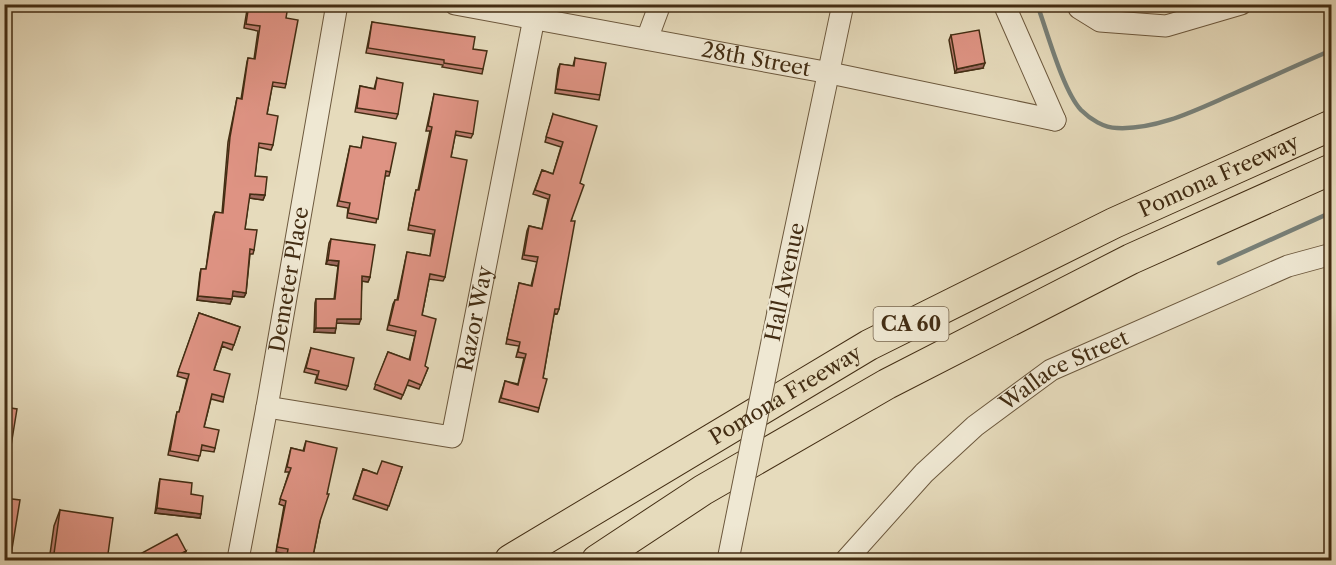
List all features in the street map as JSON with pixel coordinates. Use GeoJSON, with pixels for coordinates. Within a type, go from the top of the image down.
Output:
{"type":"FeatureCollection","features":[{"type":"Feature","properties":{"kind":"highway","name":"Pomona Freeway"},"geometry":{"type":"LineString","coordinates":[[510,561],[869,345],[1114,223],[1332,126]]}},
{"type":"Feature","properties":{"kind":"highway","name":"Pomona Freeway"},"geometry":{"type":"LineString","coordinates":[[604,557],[703,490],[887,384],[1131,259],[1332,169]]}},
{"type":"Feature","properties":{"kind":"street","name":"Demeter Place"},"geometry":{"type":"LineString","coordinates":[[239,554],[337,4]]}},
{"type":"Feature","properties":{"kind":"street","name":"28th Street"},"geometry":{"type":"LineString","coordinates":[[455,4],[540,14],[647,39],[830,73],[1055,120],[1004,4]]}},
{"type":"Feature","properties":{"kind":"street"},"geometry":{"type":"LineString","coordinates":[[647,39],[660,4]]}},
{"type":"Feature","properties":{"kind":"street","name":"Hall Avenue"},"geometry":{"type":"LineString","coordinates":[[728,561],[843,4]]}},
{"type":"Feature","properties":{"kind":"street"},"geometry":{"type":"LineString","coordinates":[[1078,4],[1079,8],[1100,21],[1166,26],[1242,4]]}},
{"type":"Feature","properties":{"kind":"street","name":"Razor Way"},"geometry":{"type":"LineString","coordinates":[[267,407],[452,436],[540,14]]}},
{"type":"Feature","properties":{"kind":"street","name":"Wallace Street"},"geometry":{"type":"LineString","coordinates":[[846,561],[924,473],[975,426],[1051,370],[1288,266],[1332,254]]}},
{"type":"Feature","properties":{"kind":"building"},"geometry":{"type":"Polygon","coordinates":[[[249,4],[288,6],[286,18],[298,20],[286,84],[273,82],[267,114],[278,116],[273,145],[259,143],[255,176],[267,177],[265,195],[250,194],[245,229],[257,230],[254,250],[250,249],[246,293],[233,291],[232,299],[198,296],[201,269],[206,269],[215,212],[223,213],[230,137],[237,98],[242,99],[248,58],[255,59],[260,26],[246,24],[249,4]]]}},
{"type":"Feature","properties":{"kind":"building"},"geometry":{"type":"Polygon","coordinates":[[[372,22],[475,37],[473,49],[487,51],[483,69],[444,63],[444,60],[368,48],[372,22]]]}},
{"type":"Feature","properties":{"kind":"building"},"geometry":{"type":"Polygon","coordinates":[[[979,30],[985,63],[957,69],[951,35],[979,30]]]}},
{"type":"Feature","properties":{"kind":"building"},"geometry":{"type":"Polygon","coordinates":[[[575,58],[606,63],[600,95],[556,89],[560,64],[574,66],[575,58]]]}},
{"type":"Feature","properties":{"kind":"building"},"geometry":{"type":"Polygon","coordinates":[[[377,78],[403,83],[398,114],[357,108],[360,86],[375,89],[377,78]]]}},
{"type":"Feature","properties":{"kind":"building"},"geometry":{"type":"Polygon","coordinates":[[[434,94],[478,101],[473,134],[456,131],[451,157],[467,160],[445,277],[430,274],[422,315],[436,319],[425,366],[428,368],[421,385],[409,380],[403,395],[375,384],[388,352],[410,360],[416,331],[389,325],[395,300],[398,300],[407,252],[430,256],[435,230],[409,225],[432,127],[428,126],[434,94]]]}},
{"type":"Feature","properties":{"kind":"building"},"geometry":{"type":"Polygon","coordinates":[[[553,114],[597,126],[580,183],[584,185],[571,221],[575,221],[559,309],[555,309],[543,378],[547,379],[539,408],[501,398],[505,381],[518,385],[526,354],[518,352],[520,342],[507,339],[519,283],[532,286],[538,257],[524,255],[529,226],[542,229],[550,195],[535,190],[542,170],[553,174],[563,142],[546,137],[553,114]]]}},
{"type":"Feature","properties":{"kind":"building"},"geometry":{"type":"Polygon","coordinates":[[[363,137],[396,143],[390,172],[386,171],[378,219],[348,213],[350,203],[339,201],[350,146],[361,148],[363,137]]]}},
{"type":"Feature","properties":{"kind":"building"},"geometry":{"type":"Polygon","coordinates":[[[331,239],[375,245],[370,277],[362,276],[361,319],[337,319],[336,328],[316,328],[316,299],[335,299],[339,261],[328,260],[331,239]]]}},
{"type":"Feature","properties":{"kind":"building"},"geometry":{"type":"Polygon","coordinates":[[[199,313],[240,327],[234,345],[223,342],[214,370],[230,374],[224,397],[212,394],[204,427],[219,430],[215,448],[202,445],[200,456],[170,451],[177,412],[179,412],[189,374],[178,372],[199,313]]]}},
{"type":"Feature","properties":{"kind":"building"},"geometry":{"type":"Polygon","coordinates":[[[311,348],[354,358],[348,386],[317,379],[319,371],[306,368],[311,348]]]}},
{"type":"Feature","properties":{"kind":"building"},"geometry":{"type":"Polygon","coordinates":[[[4,407],[17,409],[9,458],[4,458],[4,407]]]}},
{"type":"Feature","properties":{"kind":"building"},"geometry":{"type":"Polygon","coordinates":[[[306,441],[337,448],[327,494],[329,494],[320,521],[312,561],[286,561],[288,549],[277,547],[286,501],[280,499],[291,468],[287,467],[291,448],[304,451],[306,441]]]}},
{"type":"Feature","properties":{"kind":"building"},"geometry":{"type":"Polygon","coordinates":[[[382,461],[402,467],[389,506],[355,495],[363,469],[377,474],[382,461]]]}},
{"type":"Feature","properties":{"kind":"building"},"geometry":{"type":"Polygon","coordinates":[[[160,479],[192,483],[191,494],[203,496],[201,514],[157,508],[160,479]]]}},
{"type":"Feature","properties":{"kind":"building"},"geometry":{"type":"Polygon","coordinates":[[[4,498],[20,500],[10,561],[4,561],[4,498]]]}},
{"type":"Feature","properties":{"kind":"building"},"geometry":{"type":"Polygon","coordinates":[[[60,510],[113,518],[107,561],[53,561],[60,510]]]}},
{"type":"Feature","properties":{"kind":"building"},"geometry":{"type":"Polygon","coordinates":[[[177,534],[186,551],[173,558],[175,561],[143,561],[140,554],[177,534]]]}},
{"type":"Feature","properties":{"kind":"waterway"},"geometry":{"type":"LineString","coordinates":[[1037,4],[1056,60],[1074,101],[1093,120],[1112,128],[1132,128],[1163,122],[1207,106],[1332,50]]}},
{"type":"Feature","properties":{"kind":"waterway"},"geometry":{"type":"LineString","coordinates":[[1219,263],[1332,212]]}}]}
